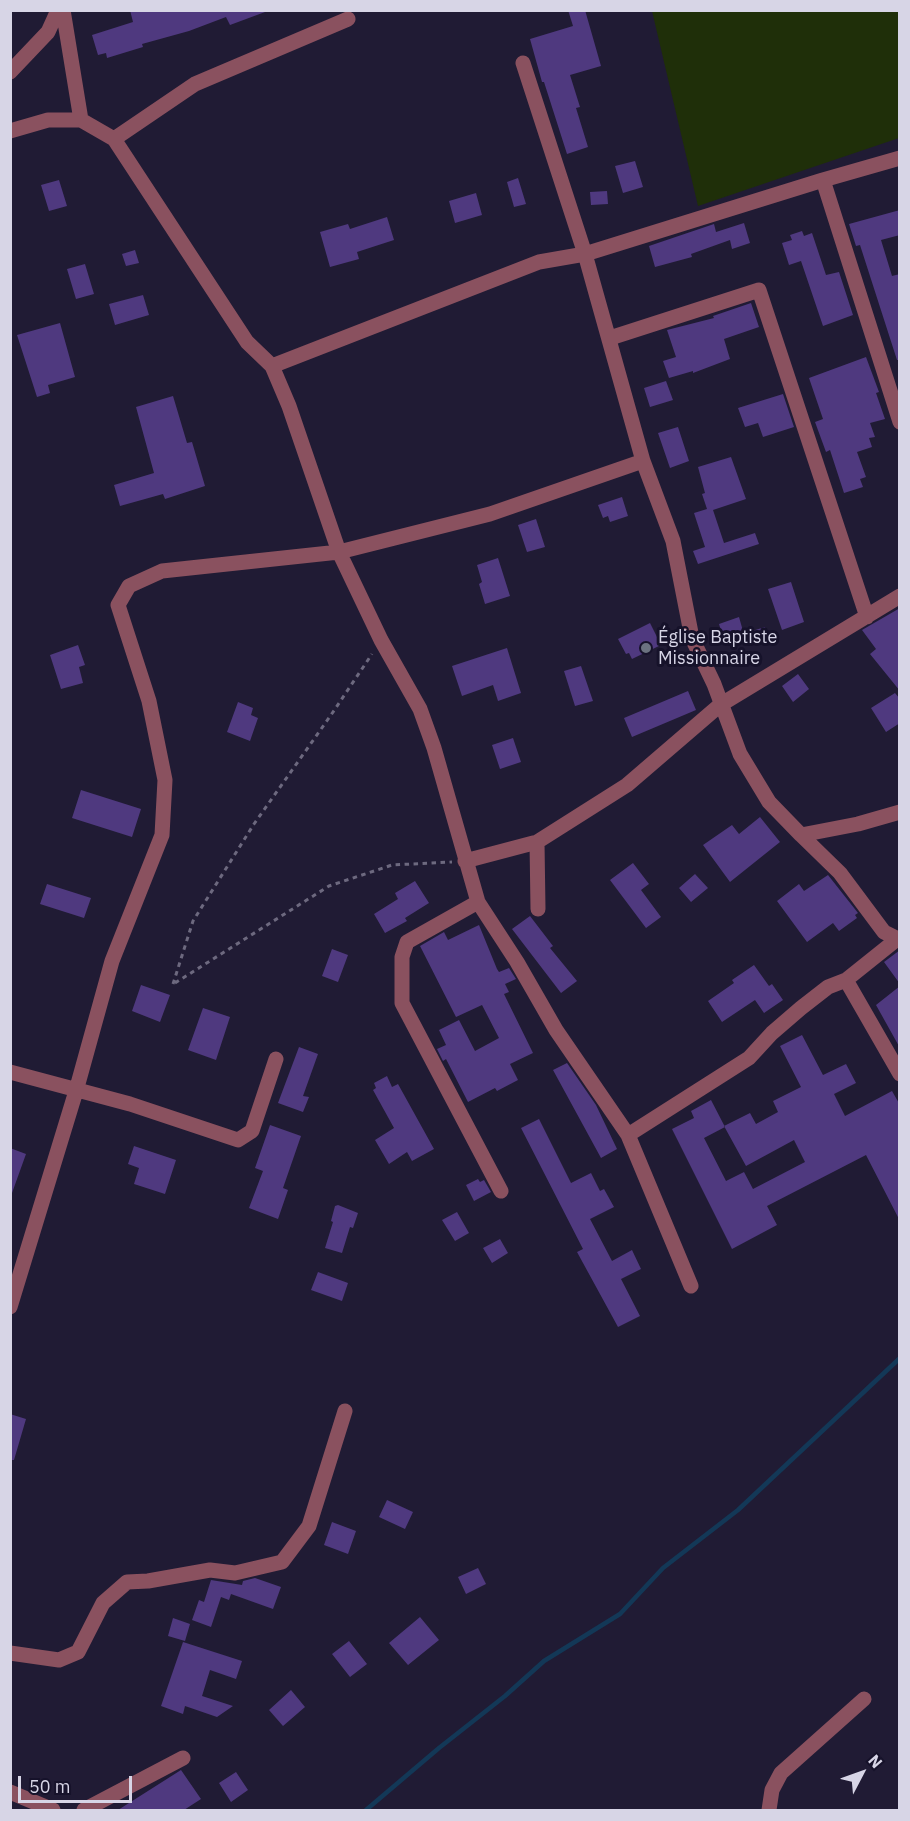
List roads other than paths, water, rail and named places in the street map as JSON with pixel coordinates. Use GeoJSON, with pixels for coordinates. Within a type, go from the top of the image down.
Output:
{"type":"FeatureCollection","features":[{"type":"Feature","properties":{"kind":"street"},"geometry":{"type":"LineString","coordinates":[[10,72],[48,32],[58,10]]}},
{"type":"Feature","properties":{"kind":"street"},"geometry":{"type":"LineString","coordinates":[[63,10],[81,120]]}},
{"type":"Feature","properties":{"kind":"street"},"geometry":{"type":"LineString","coordinates":[[114,139],[195,84],[348,19]]}},
{"type":"Feature","properties":{"kind":"street"},"geometry":{"type":"LineString","coordinates":[[523,63],[585,254],[643,461],[673,541],[692,638],[714,684],[740,754],[769,801],[840,873],[884,932],[898,940],[846,980],[828,987],[801,1008],[772,1033],[749,1058],[628,1135]]}},
{"type":"Feature","properties":{"kind":"street"},"geometry":{"type":"LineString","coordinates":[[10,131],[48,120],[81,120],[114,139],[247,342],[272,366],[289,406],[339,552],[381,640],[420,709],[434,748],[478,902],[517,962],[556,1030],[628,1135],[691,1286]]}},
{"type":"Feature","properties":{"kind":"street"},"geometry":{"type":"LineString","coordinates":[[272,366],[539,262],[585,254],[900,158]]}},
{"type":"Feature","properties":{"kind":"street"},"geometry":{"type":"LineString","coordinates":[[823,180],[900,422]]}},
{"type":"Feature","properties":{"kind":"street"},"geometry":{"type":"LineString","coordinates":[[610,338],[759,290],[867,617]]}},
{"type":"Feature","properties":{"kind":"street"},"geometry":{"type":"LineString","coordinates":[[10,1307],[76,1091],[111,961],[162,835],[165,780],[149,701],[118,605],[129,586],[162,571],[339,552],[490,514],[643,461]]}},
{"type":"Feature","properties":{"kind":"street"},"geometry":{"type":"LineString","coordinates":[[465,861],[537,842],[627,785],[720,705],[900,596]]}},
{"type":"Feature","properties":{"kind":"street"},"geometry":{"type":"LineString","coordinates":[[801,835],[858,824],[900,812]]}},
{"type":"Feature","properties":{"kind":"street"},"geometry":{"type":"LineString","coordinates":[[537,842],[538,909]]}},
{"type":"Feature","properties":{"kind":"street"},"geometry":{"type":"LineString","coordinates":[[478,902],[407,942],[402,957],[402,1003],[501,1191]]}},
{"type":"Feature","properties":{"kind":"street"},"geometry":{"type":"LineString","coordinates":[[846,980],[900,1074]]}},
{"type":"Feature","properties":{"kind":"street"},"geometry":{"type":"LineString","coordinates":[[10,1072],[130,1104],[238,1140],[252,1131],[276,1059]]}},
{"type":"Feature","properties":{"kind":"street"},"geometry":{"type":"LineString","coordinates":[[10,1653],[59,1660],[78,1652],[103,1603],[127,1582],[148,1581],[210,1570],[235,1573],[282,1562],[309,1526],[345,1411]]}},
{"type":"Feature","properties":{"kind":"street"},"geometry":{"type":"LineString","coordinates":[[769,1810],[772,1790],[782,1773],[864,1700]]}},
{"type":"Feature","properties":{"kind":"street"},"geometry":{"type":"LineString","coordinates":[[84,1810],[183,1758]]}},
{"type":"Feature","properties":{"kind":"street"},"geometry":{"type":"LineString","coordinates":[[10,1792],[53,1810]]}},
{"type":"Feature","properties":{"kind":"waterway"},"geometry":{"type":"LineString","coordinates":[[366,1810],[505,1696],[544,1661],[620,1614],[663,1568],[738,1510],[900,1358]]}},
{"type":"Feature","properties":{"kind":"place","name":"Église Baptiste Missionnaire"},"geometry":{"type":"Point","coordinates":[646,648]}}]}
